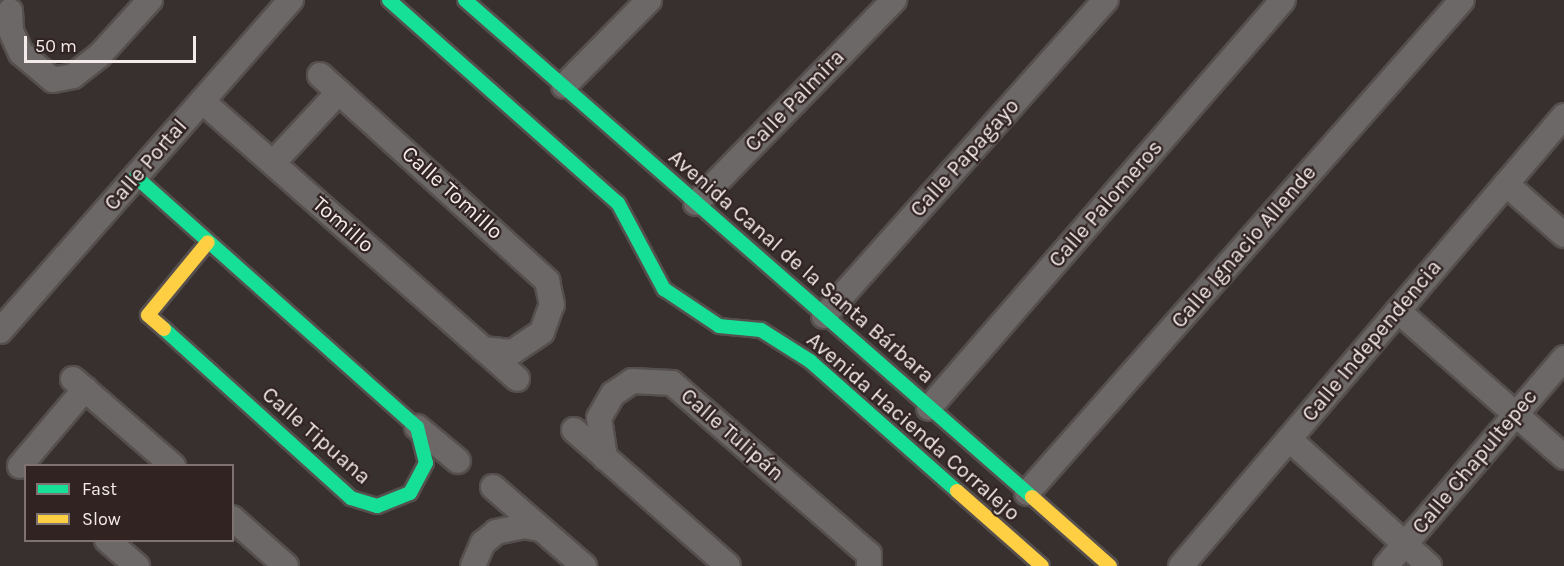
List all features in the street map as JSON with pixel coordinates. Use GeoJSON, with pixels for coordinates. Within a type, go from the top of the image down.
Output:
{"type":"FeatureCollection","features":[{"type":"Feature","properties":{"kind":"main road","name":"Avenida Hacienda Corralejo"},"geometry":{"type":"LineString","coordinates":[[389,0],[618,203],[664,289],[710,321],[761,330],[810,361],[1027,561]]}},
{"type":"Feature","properties":{"kind":"main road","name":"Avenida Canal de la Santa Bárbara"},"geometry":{"type":"LineString","coordinates":[[465,0],[1110,566]]}},
{"type":"Feature","properties":{"kind":"main road"},"geometry":{"type":"LineString","coordinates":[[136,177],[417,427]]}},
{"type":"Feature","properties":{"kind":"main road","name":"Calle Tipuana"},"geometry":{"type":"LineString","coordinates":[[208,242],[148,315],[351,498],[377,506],[410,493],[426,463],[417,427]]}},
{"type":"Feature","properties":{"kind":"street"},"geometry":{"type":"LineString","coordinates":[[10,11],[10,31],[21,53],[53,80],[73,76],[99,56],[150,0]]}},
{"type":"Feature","properties":{"kind":"street","name":"Calle Portal"},"geometry":{"type":"LineString","coordinates":[[0,331],[291,0]]}},
{"type":"Feature","properties":{"kind":"street"},"geometry":{"type":"LineString","coordinates":[[564,86],[649,0]]}},
{"type":"Feature","properties":{"kind":"street","name":"Calle Palmira"},"geometry":{"type":"LineString","coordinates":[[696,202],[894,0]]}},
{"type":"Feature","properties":{"kind":"street","name":"Calle Papagayo"},"geometry":{"type":"LineString","coordinates":[[824,316],[1106,0]]}},
{"type":"Feature","properties":{"kind":"street","name":"Calle Palomeros"},"geometry":{"type":"LineString","coordinates":[[929,408],[1283,0]]}},
{"type":"Feature","properties":{"kind":"street","name":"Calle Ignacio Allende"},"geometry":{"type":"LineString","coordinates":[[1027,494],[1462,0]]}},
{"type":"Feature","properties":{"kind":"street","name":"Calle Tomillo"},"geometry":{"type":"LineString","coordinates":[[320,75],[547,281],[552,304],[542,332],[512,352],[483,349]]}},
{"type":"Feature","properties":{"kind":"street"},"geometry":{"type":"LineString","coordinates":[[273,163],[339,92]]}},
{"type":"Feature","properties":{"kind":"street","name":"Tomillo"},"geometry":{"type":"LineString","coordinates":[[202,102],[517,379]]}},
{"type":"Feature","properties":{"kind":"street","name":"Calle Independencia"},"geometry":{"type":"LineString","coordinates":[[1181,566],[1564,116]]}},
{"type":"Feature","properties":{"kind":"street"},"geometry":{"type":"LineString","coordinates":[[1506,184],[1564,235]]}},
{"type":"Feature","properties":{"kind":"street"},"geometry":{"type":"LineString","coordinates":[[1398,311],[1564,457]]}},
{"type":"Feature","properties":{"kind":"street","name":"Calle Chapultepec"},"geometry":{"type":"LineString","coordinates":[[1386,566],[1564,358]]}},
{"type":"Feature","properties":{"kind":"street","name":"Calle Tulipán"},"geometry":{"type":"LineString","coordinates":[[605,458],[600,418],[613,394],[632,381],[672,382],[869,554],[869,566]]}},
{"type":"Feature","properties":{"kind":"street"},"geometry":{"type":"LineString","coordinates":[[15,466],[79,384],[172,464]]}},
{"type":"Feature","properties":{"kind":"street"},"geometry":{"type":"LineString","coordinates":[[417,427],[458,461]]}},
{"type":"Feature","properties":{"kind":"street"},"geometry":{"type":"LineString","coordinates":[[574,430],[728,566]]}},
{"type":"Feature","properties":{"kind":"street"},"geometry":{"type":"LineString","coordinates":[[1289,439],[1429,566]]}},
{"type":"Feature","properties":{"kind":"street"},"geometry":{"type":"LineString","coordinates":[[493,487],[584,566]]}},
{"type":"Feature","properties":{"kind":"street"},"geometry":{"type":"LineString","coordinates":[[234,520],[286,566]]}},
{"type":"Feature","properties":{"kind":"street"},"geometry":{"type":"LineString","coordinates":[[473,566],[483,543],[496,532],[524,526],[540,529]]}},
{"type":"Feature","properties":{"kind":"street"},"geometry":{"type":"LineString","coordinates":[[109,542],[137,566]]}},
{"type":"Feature","properties":{"kind":"traffic: fast"},"geometry":{"type":"LineString","coordinates":[[389,0],[618,203],[664,289],[719,326],[761,330],[810,361],[957,491]]}},
{"type":"Feature","properties":{"kind":"traffic: fast"},"geometry":{"type":"LineString","coordinates":[[465,0],[1032,497]]}},
{"type":"Feature","properties":{"kind":"traffic: fast"},"geometry":{"type":"LineString","coordinates":[[136,177],[417,427],[426,463],[410,493],[377,506],[351,498],[164,329]]}},
{"type":"Feature","properties":{"kind":"traffic: slow"},"geometry":{"type":"LineString","coordinates":[[164,329],[148,315],[208,242]]}},
{"type":"Feature","properties":{"kind":"traffic: slow"},"geometry":{"type":"LineString","coordinates":[[957,491],[1042,566]]}},
{"type":"Feature","properties":{"kind":"traffic: slow"},"geometry":{"type":"LineString","coordinates":[[1032,497],[1110,566]]}}]}
